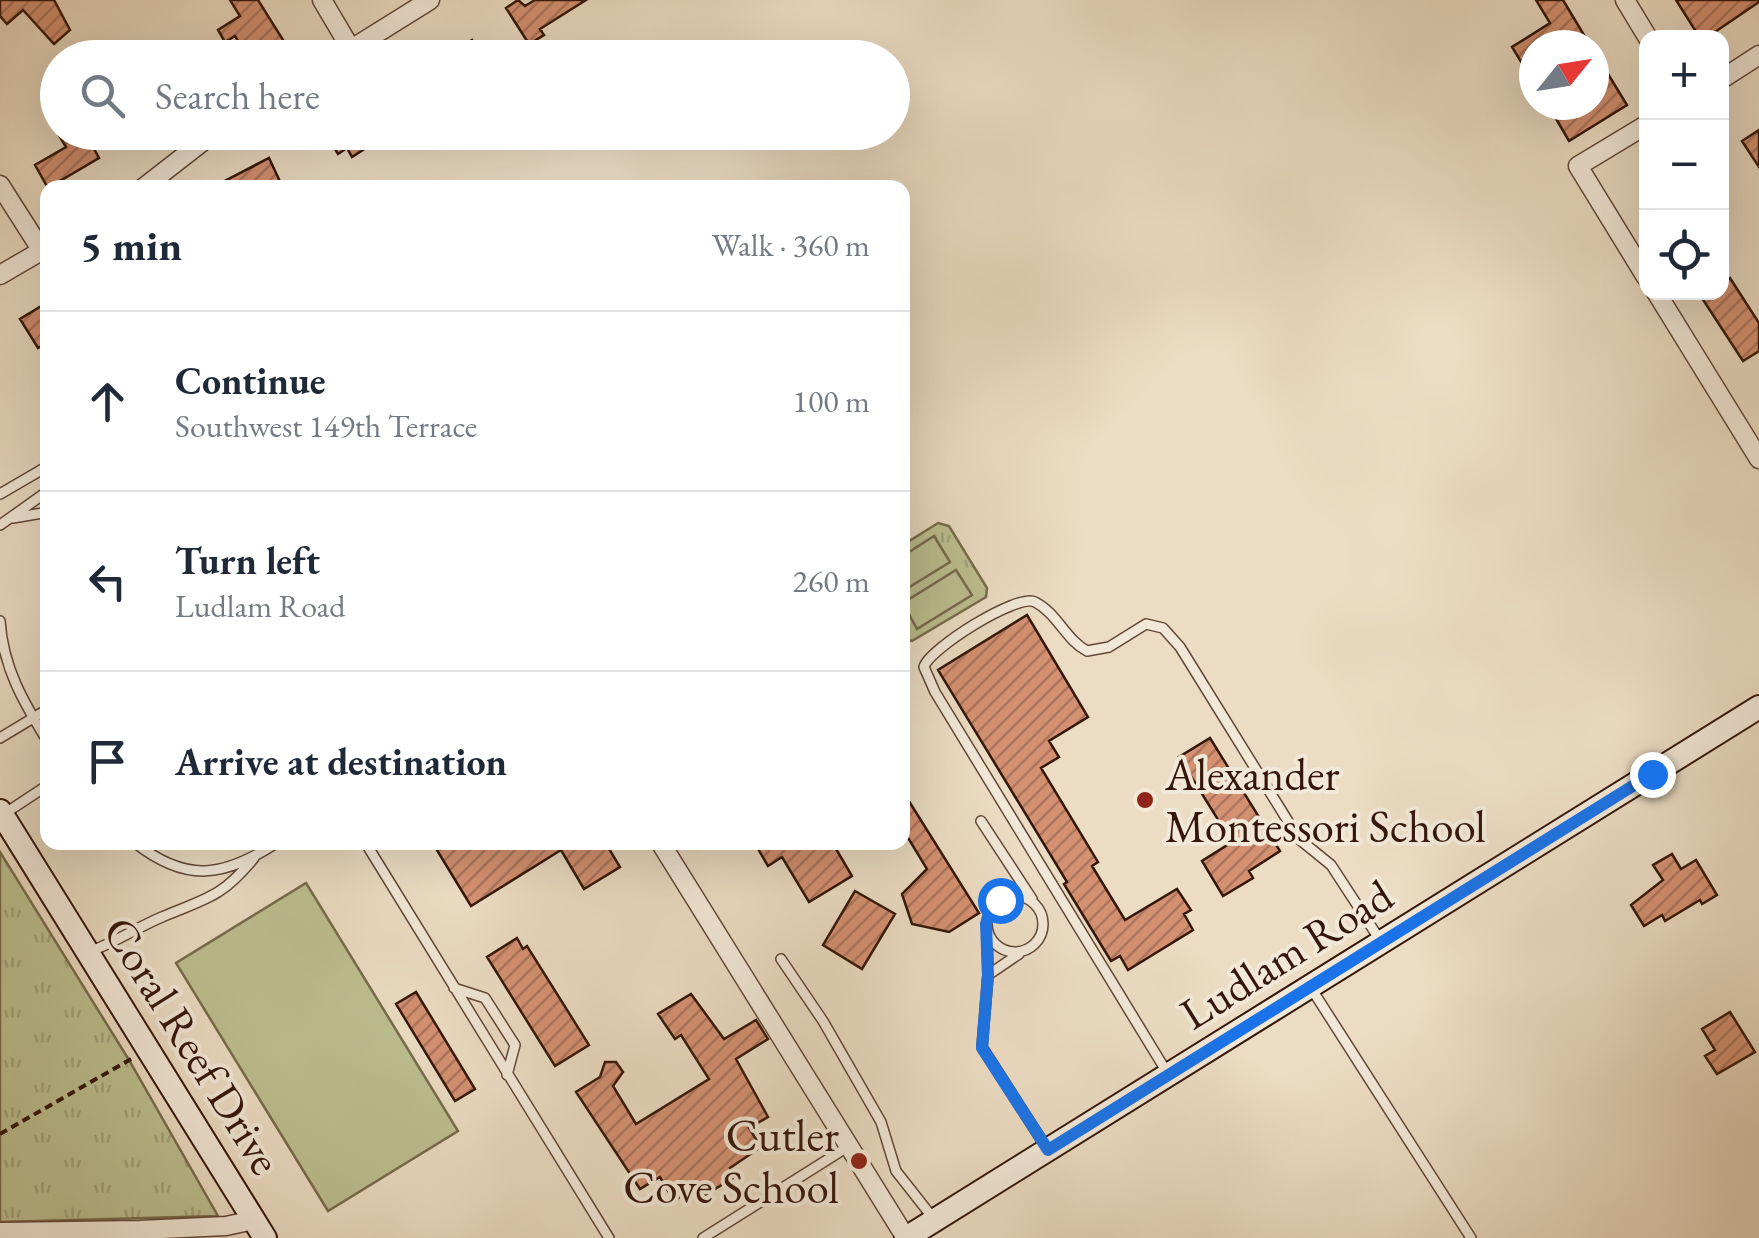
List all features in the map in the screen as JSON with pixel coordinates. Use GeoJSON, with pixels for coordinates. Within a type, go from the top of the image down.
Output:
{"type":"FeatureCollection","features":[{"type":"Feature","properties":{"kind":"street"},"geometry":{"type":"LineString","coordinates":[[322,0],[339,40]]}},
{"type":"Feature","properties":{"kind":"street"},"geometry":{"type":"LineString","coordinates":[[365,40],[430,0]]}},
{"type":"Feature","properties":{"kind":"street"},"geometry":{"type":"LineString","coordinates":[[1625,0],[1643,30]]}},
{"type":"Feature","properties":{"kind":"street"},"geometry":{"type":"LineString","coordinates":[[1729,74],[1759,55]]}},
{"type":"Feature","properties":{"kind":"street"},"geometry":{"type":"LineString","coordinates":[[1639,129],[1578,166],[1639,266]]}},
{"type":"Feature","properties":{"kind":"street"},"geometry":{"type":"LineString","coordinates":[[153,180],[192,150]]}},
{"type":"Feature","properties":{"kind":"street"},"geometry":{"type":"LineString","coordinates":[[0,185],[40,243]]}},
{"type":"Feature","properties":{"kind":"street"},"geometry":{"type":"LineString","coordinates":[[0,275],[40,251]]}},
{"type":"Feature","properties":{"kind":"street"},"geometry":{"type":"LineString","coordinates":[[1661,300],[1759,459]]}},
{"type":"Feature","properties":{"kind":"street","name":"Ludlam Road"},"geometry":{"type":"LineString","coordinates":[[906,1238],[1759,707]]}},
{"type":"Feature","properties":{"kind":"street","name":"Coral Reef Drive"},"geometry":{"type":"LineString","coordinates":[[1,812],[259,1229]]}},
{"type":"Feature","properties":{"kind":"street"},"geometry":{"type":"LineString","coordinates":[[665,850],[906,1238]]}},
{"type":"Feature","properties":{"kind":"street"},"geometry":{"type":"LineString","coordinates":[[0,1232],[140,1234],[226,1226],[259,1229]]}},
{"type":"Feature","properties":{"kind":"lane"},"geometry":{"type":"LineString","coordinates":[[0,494],[40,470]]}},
{"type":"Feature","properties":{"kind":"lane"},"geometry":{"type":"LineString","coordinates":[[21,481],[40,477]]}},
{"type":"Feature","properties":{"kind":"lane"},"geometry":{"type":"LineString","coordinates":[[0,526],[40,497]]}},
{"type":"Feature","properties":{"kind":"lane"},"geometry":{"type":"LineString","coordinates":[[10,519],[40,513]]}},
{"type":"Feature","properties":{"kind":"lane"},"geometry":{"type":"LineString","coordinates":[[1168,1074],[924,667],[932,653],[1008,605],[1025,600],[1035,602],[1086,651],[1109,648],[1146,624],[1163,628],[1180,647],[1299,838],[1332,865],[1381,942]]}},
{"type":"Feature","properties":{"kind":"lane"},"geometry":{"type":"LineString","coordinates":[[0,622],[13,681],[40,729]]}},
{"type":"Feature","properties":{"kind":"lane"},"geometry":{"type":"LineString","coordinates":[[0,738],[40,714]]}},
{"type":"Feature","properties":{"kind":"lane"},"geometry":{"type":"LineString","coordinates":[[1,812],[40,790]]}},
{"type":"Feature","properties":{"kind":"lane"},"geometry":{"type":"LineString","coordinates":[[980,821],[1036,905],[1043,922],[1034,946],[988,975]]}},
{"type":"Feature","properties":{"kind":"lane"},"geometry":{"type":"LineString","coordinates":[[146,850],[169,865],[198,872],[222,870],[266,850]]}},
{"type":"Feature","properties":{"kind":"lane"},"geometry":{"type":"LineString","coordinates":[[370,850],[608,1238]]}},
{"type":"Feature","properties":{"kind":"lane"},"geometry":{"type":"LineString","coordinates":[[88,952],[118,941],[159,918],[204,902],[231,885],[254,858]]}},
{"type":"Feature","properties":{"kind":"lane"},"geometry":{"type":"LineString","coordinates":[[1008,862],[1010,879],[988,914],[982,1048],[1048,1150]]}},
{"type":"Feature","properties":{"kind":"lane"},"geometry":{"type":"LineString","coordinates":[[1000,900],[1019,896],[1036,905]]}},
{"type":"Feature","properties":{"kind":"lane"},"geometry":{"type":"LineString","coordinates":[[987,933],[999,948],[1026,951]]}},
{"type":"Feature","properties":{"kind":"lane"},"geometry":{"type":"LineString","coordinates":[[782,959],[881,1122],[896,1172],[934,1220]]}},
{"type":"Feature","properties":{"kind":"lane"},"geometry":{"type":"LineString","coordinates":[[1310,987],[1471,1238]]}},
{"type":"Feature","properties":{"kind":"lane"},"geometry":{"type":"LineString","coordinates":[[454,988],[486,998],[515,1045],[507,1075]]}},
{"type":"Feature","properties":{"kind":"lane"},"geometry":{"type":"LineString","coordinates":[[703,1238],[851,1146]]}},
{"type":"Feature","properties":{"kind":"path"},"geometry":{"type":"LineString","coordinates":[[0,1134],[148,1050]]}},
{"type":"Feature","properties":{"kind":"green space"},"geometry":{"type":"Polygon","coordinates":[[[938,523],[949,526],[987,588],[986,597],[912,641],[910,640],[910,541],[938,523]]]}},
{"type":"Feature","properties":{"kind":"green space"},"geometry":{"type":"Polygon","coordinates":[[[934,536],[950,562],[910,587],[910,551],[934,536]]]}},
{"type":"Feature","properties":{"kind":"green space"},"geometry":{"type":"Polygon","coordinates":[[[956,570],[972,595],[917,629],[910,616],[910,599],[956,570]]]}},
{"type":"Feature","properties":{"kind":"green space"},"geometry":{"type":"Polygon","coordinates":[[[0,852],[129,1060],[218,1216],[0,1222],[0,852]]]}},
{"type":"Feature","properties":{"kind":"green space"},"geometry":{"type":"Polygon","coordinates":[[[306,883],[458,1131],[328,1211],[176,963],[306,883]]]}},
{"type":"Feature","properties":{"kind":"building"},"geometry":{"type":"Polygon","coordinates":[[[0,0],[54,0],[70,30],[59,40],[50,40],[23,10],[7,24],[0,16],[0,0]]]}},
{"type":"Feature","properties":{"kind":"building"},"geometry":{"type":"Polygon","coordinates":[[[230,0],[258,0],[283,40],[237,40],[235,36],[224,40],[218,30],[240,16],[230,0]]]}},
{"type":"Feature","properties":{"kind":"building"},"geometry":{"type":"Polygon","coordinates":[[[518,0],[525,6],[535,0],[586,0],[540,29],[544,35],[536,40],[526,40],[506,8],[518,0]]]}},
{"type":"Feature","properties":{"kind":"building"},"geometry":{"type":"Polygon","coordinates":[[[1536,0],[1563,0],[1581,30],[1539,30],[1550,23],[1536,0]]]}},
{"type":"Feature","properties":{"kind":"building"},"geometry":{"type":"Polygon","coordinates":[[[1676,0],[1759,0],[1718,30],[1695,30],[1676,0]]]}},
{"type":"Feature","properties":{"kind":"building"},"geometry":{"type":"Polygon","coordinates":[[[1609,76],[1627,105],[1609,116],[1609,76]]]}},
{"type":"Feature","properties":{"kind":"building"},"geometry":{"type":"Polygon","coordinates":[[[1557,120],[1603,120],[1569,141],[1557,120]]]}},
{"type":"Feature","properties":{"kind":"building"},"geometry":{"type":"Polygon","coordinates":[[[1759,130],[1759,167],[1742,141],[1759,130]]]}},
{"type":"Feature","properties":{"kind":"building"},"geometry":{"type":"Polygon","coordinates":[[[61,150],[95,150],[99,158],[62,180],[43,180],[35,165],[61,150]]]}},
{"type":"Feature","properties":{"kind":"building"},"geometry":{"type":"Polygon","coordinates":[[[269,158],[279,180],[226,180],[269,158]]]}},
{"type":"Feature","properties":{"kind":"building"},"geometry":{"type":"Polygon","coordinates":[[[1729,279],[1759,323],[1759,351],[1743,361],[1703,300],[1729,300],[1729,279]]]}},
{"type":"Feature","properties":{"kind":"building"},"geometry":{"type":"Polygon","coordinates":[[[40,307],[40,347],[38,348],[20,319],[40,307]]]}},
{"type":"Feature","properties":{"kind":"building"},"geometry":{"type":"Polygon","coordinates":[[[1027,615],[1088,717],[1049,741],[1059,757],[1041,768],[1098,862],[1092,866],[1125,920],[1177,889],[1191,910],[1184,914],[1193,930],[1128,970],[1120,956],[1111,961],[938,670],[1027,615]]]}},
{"type":"Feature","properties":{"kind":"building"},"geometry":{"type":"Polygon","coordinates":[[[1210,738],[1280,851],[1249,871],[1253,878],[1223,896],[1202,861],[1232,842],[1179,757],[1210,738]]]}},
{"type":"Feature","properties":{"kind":"building"},"geometry":{"type":"Polygon","coordinates":[[[910,803],[979,913],[949,932],[912,924],[902,894],[927,869],[910,841],[910,803]]]}},
{"type":"Feature","properties":{"kind":"building"},"geometry":{"type":"Polygon","coordinates":[[[437,850],[561,850],[471,906],[437,850]]]}},
{"type":"Feature","properties":{"kind":"building"},"geometry":{"type":"Polygon","coordinates":[[[561,850],[610,850],[620,867],[584,889],[561,850]]]}},
{"type":"Feature","properties":{"kind":"building"},"geometry":{"type":"Polygon","coordinates":[[[759,850],[837,850],[852,876],[809,902],[782,857],[768,866],[759,850]]]}},
{"type":"Feature","properties":{"kind":"building"},"geometry":{"type":"Polygon","coordinates":[[[1672,854],[1681,869],[1696,860],[1717,895],[1702,904],[1700,900],[1665,921],[1662,915],[1644,926],[1631,905],[1663,880],[1653,865],[1672,854]]]}},
{"type":"Feature","properties":{"kind":"building"},"geometry":{"type":"Polygon","coordinates":[[[855,891],[895,914],[862,969],[823,945],[855,891]]]}},
{"type":"Feature","properties":{"kind":"building"},"geometry":{"type":"Polygon","coordinates":[[[517,938],[523,949],[527,946],[589,1045],[555,1066],[487,957],[517,938]]]}},
{"type":"Feature","properties":{"kind":"building"},"geometry":{"type":"Polygon","coordinates":[[[416,992],[475,1089],[455,1101],[396,1004],[416,992]]]}},
{"type":"Feature","properties":{"kind":"building"},"geometry":{"type":"Polygon","coordinates":[[[691,994],[724,1039],[756,1020],[768,1039],[736,1059],[768,1117],[749,1128],[761,1147],[730,1168],[735,1177],[700,1198],[692,1189],[674,1201],[660,1177],[640,1189],[576,1092],[600,1077],[605,1062],[616,1062],[623,1072],[613,1086],[636,1124],[709,1079],[681,1035],[675,1039],[658,1014],[691,994]]]}},
{"type":"Feature","properties":{"kind":"building"},"geometry":{"type":"Polygon","coordinates":[[[1730,1012],[1755,1052],[1717,1074],[1705,1056],[1715,1050],[1702,1029],[1730,1012]]]}},
{"type":"Feature","properties":{"kind":"place","name":"Alexander Montessori School"},"geometry":{"type":"Point","coordinates":[1145,800]}},
{"type":"Feature","properties":{"kind":"place","name":"Cutler Cove School"},"geometry":{"type":"Point","coordinates":[859,1161]}},
{"type":"Feature","properties":{"kind":"route"},"geometry":{"type":"LineString","coordinates":[[1000,900],[992,906],[986,924],[988,975],[982,1048],[1048,1150],[1652,774]]}}]}
